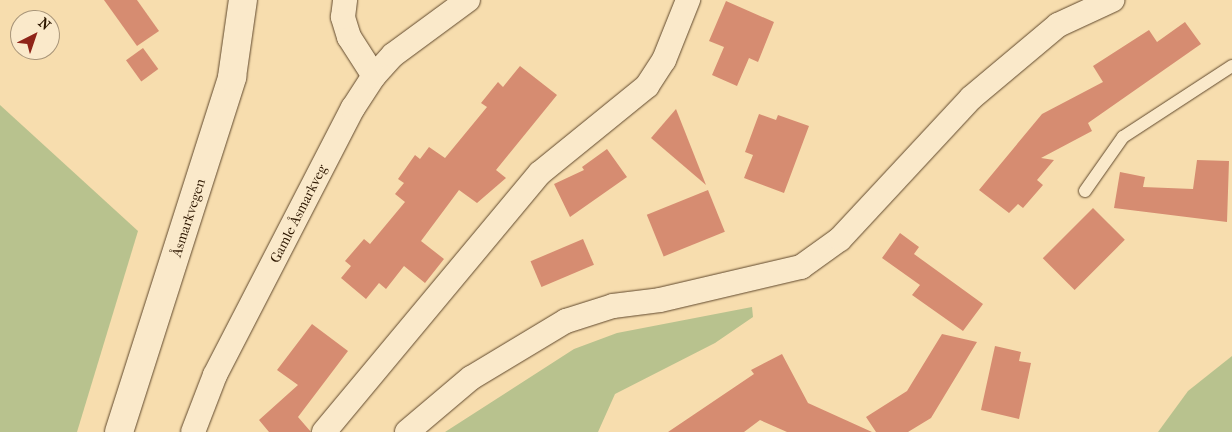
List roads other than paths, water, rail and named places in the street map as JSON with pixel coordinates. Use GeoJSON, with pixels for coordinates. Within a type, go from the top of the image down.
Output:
{"type":"FeatureCollection","features":[{"type":"Feature","properties":{"kind":"main road","name":"Åsmarkvegen"},"geometry":{"type":"LineString","coordinates":[[119,432],[232,77],[243,0]]}},
{"type":"Feature","properties":{"kind":"street"},"geometry":{"type":"LineString","coordinates":[[345,0],[343,17],[349,37],[374,76]]}},
{"type":"Feature","properties":{"kind":"street","name":"Gamle Åsmarkveg"},"geometry":{"type":"LineString","coordinates":[[193,432],[215,376],[353,108],[374,76],[393,55],[468,0]]}},
{"type":"Feature","properties":{"kind":"street"},"geometry":{"type":"LineString","coordinates":[[324,432],[540,173],[647,86],[664,60],[688,0]]}},
{"type":"Feature","properties":{"kind":"street"},"geometry":{"type":"LineString","coordinates":[[407,432],[471,378],[566,322],[613,306],[660,300],[801,267],[840,238],[971,98],[1058,25],[1112,0]]}},
{"type":"Feature","properties":{"kind":"lane"},"geometry":{"type":"LineString","coordinates":[[1085,190],[1123,138],[1232,66]]}}]}
